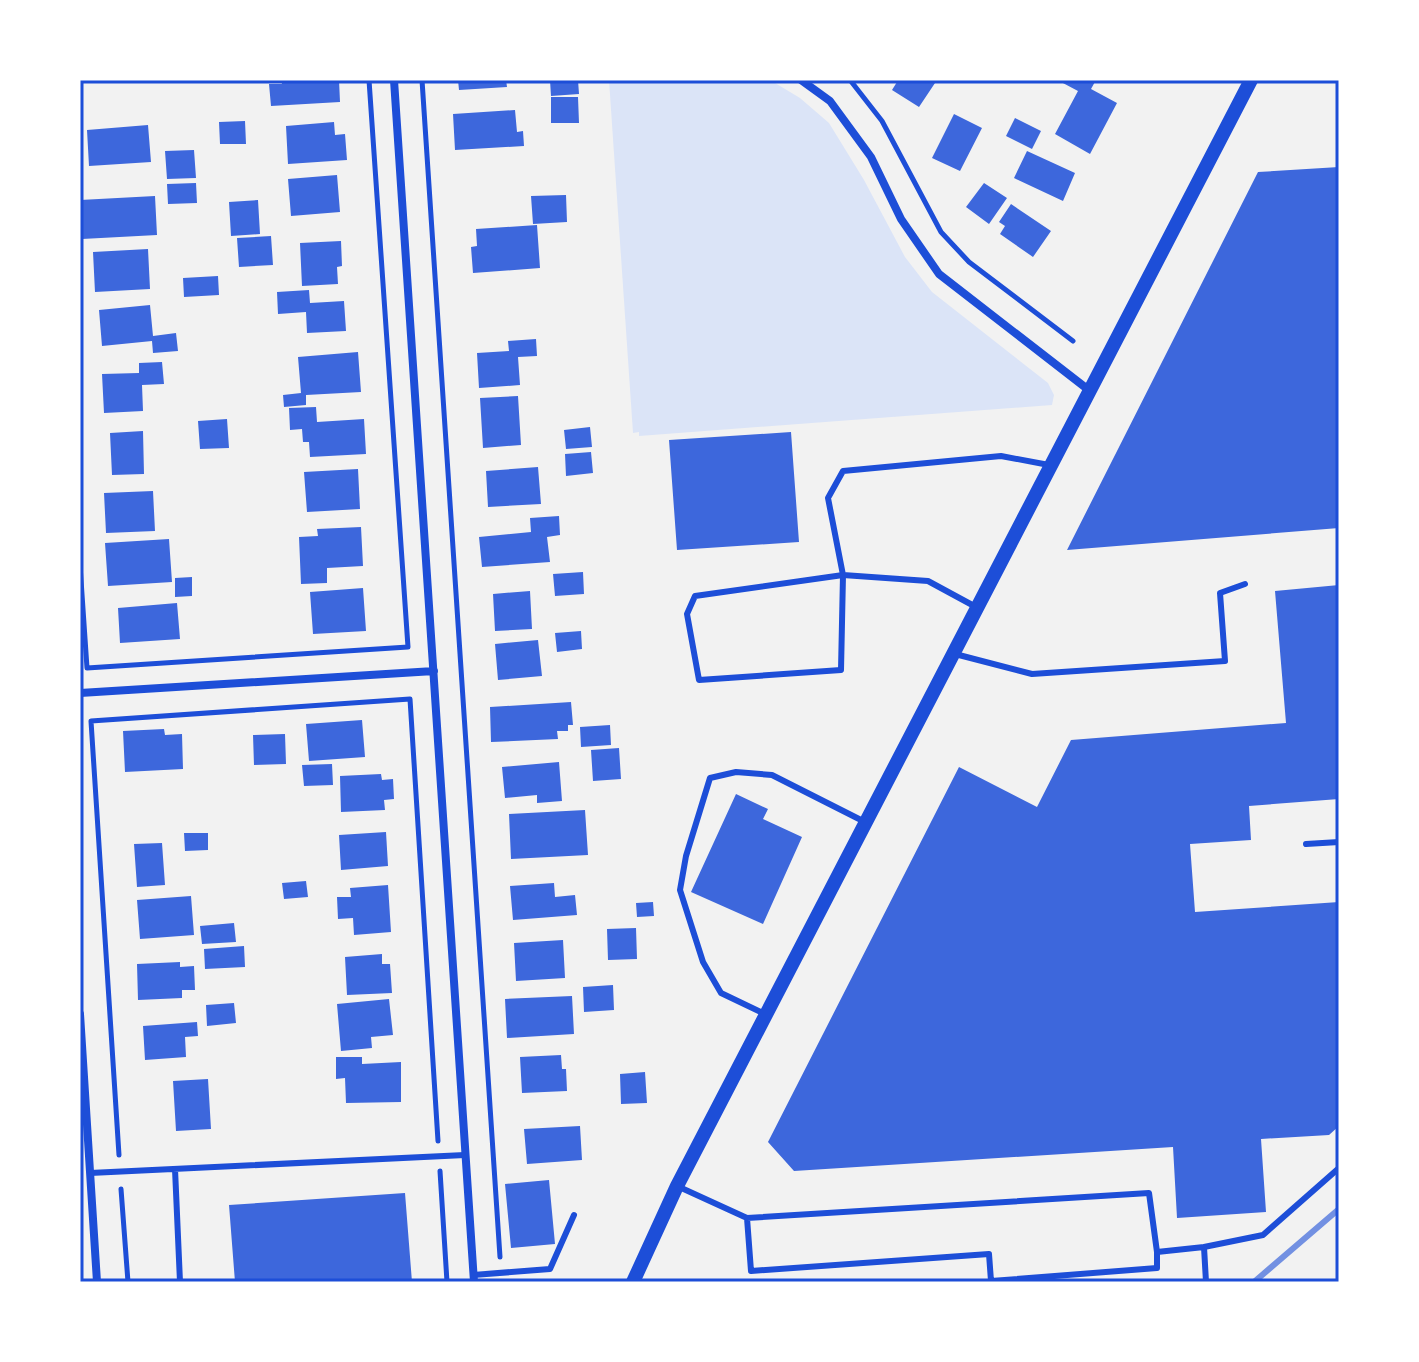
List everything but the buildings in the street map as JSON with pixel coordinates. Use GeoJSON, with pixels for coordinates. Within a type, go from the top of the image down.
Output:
{"type":"FeatureCollection","features":[{"type":"Feature","properties":{"kind":"street"},"geometry":{"type":"LineString","coordinates":[[394,80],[473,1278]]}},
{"type":"Feature","properties":{"kind":"street"},"geometry":{"type":"LineString","coordinates":[[801,80],[830,101],[871,157],[901,219],[939,274],[1090,391]]}},
{"type":"Feature","properties":{"kind":"street"},"geometry":{"type":"LineString","coordinates":[[633,1282],[677,1186],[1251,80]]}},
{"type":"Feature","properties":{"kind":"street"},"geometry":{"type":"LineString","coordinates":[[80,693],[434,671]]}},
{"type":"Feature","properties":{"kind":"street"},"geometry":{"type":"LineString","coordinates":[[80,1014],[97,1282]]}},
{"type":"Feature","properties":{"kind":"lane"},"geometry":{"type":"LineString","coordinates":[[979,609],[928,581],[843,575],[695,596],[687,614],[699,680],[841,670],[843,575],[828,498],[843,471],[1001,456],[1052,465]]}},
{"type":"Feature","properties":{"kind":"lane"},"geometry":{"type":"LineString","coordinates":[[955,654],[1032,674],[1225,661],[1220,593],[1245,584]]}},
{"type":"Feature","properties":{"kind":"lane"},"geometry":{"type":"LineString","coordinates":[[767,1015],[721,993],[703,962],[680,890],[686,856],[710,778],[736,772],[772,775],[867,823]]}},
{"type":"Feature","properties":{"kind":"lane"},"geometry":{"type":"LineString","coordinates":[[1306,844],[1339,842]]}},
{"type":"Feature","properties":{"kind":"lane"},"geometry":{"type":"LineString","coordinates":[[90,1173],[465,1155]]}},
{"type":"Feature","properties":{"kind":"lane"},"geometry":{"type":"LineString","coordinates":[[1157,1252],[1204,1247],[1263,1235],[1339,1168]]}},
{"type":"Feature","properties":{"kind":"lane"},"geometry":{"type":"LineString","coordinates":[[175,1169],[180,1282]]}},
{"type":"Feature","properties":{"kind":"lane"},"geometry":{"type":"LineString","coordinates":[[677,1186],[747,1218],[1149,1193],[1157,1268],[991,1281],[989,1254],[751,1271],[747,1218]]}},
{"type":"Feature","properties":{"kind":"lane"},"geometry":{"type":"LineString","coordinates":[[473,1278],[550,1269],[574,1215]]}},
{"type":"Feature","properties":{"kind":"lane"},"geometry":{"type":"LineString","coordinates":[[1204,1247],[1206,1282]]}},
{"type":"Feature","properties":{"kind":"path"},"geometry":{"type":"LineString","coordinates":[[80,565],[87,668],[408,647],[369,80]]}},
{"type":"Feature","properties":{"kind":"path"},"geometry":{"type":"LineString","coordinates":[[422,80],[501,1274]]}},
{"type":"Feature","properties":{"kind":"path"},"geometry":{"type":"LineString","coordinates":[[850,80],[882,121],[941,232],[969,262],[1073,341]]}},
{"type":"Feature","properties":{"kind":"path"},"geometry":{"type":"LineString","coordinates":[[128,1282],[91,721],[410,699],[447,1282]]}},
{"type":"Feature","properties":{"kind":"shaded area"},"geometry":{"type":"Polygon","coordinates":[[[609,80],[770,80],[800,98],[829,123],[905,257],[932,292],[1048,383],[1054,395],[1052,405],[639,436],[639,432],[633,433],[609,80]]]}},
{"type":"Feature","properties":{"kind":"railway"},"geometry":{"type":"LineString","coordinates":[[1254,1282],[1339,1209]]}}]}
